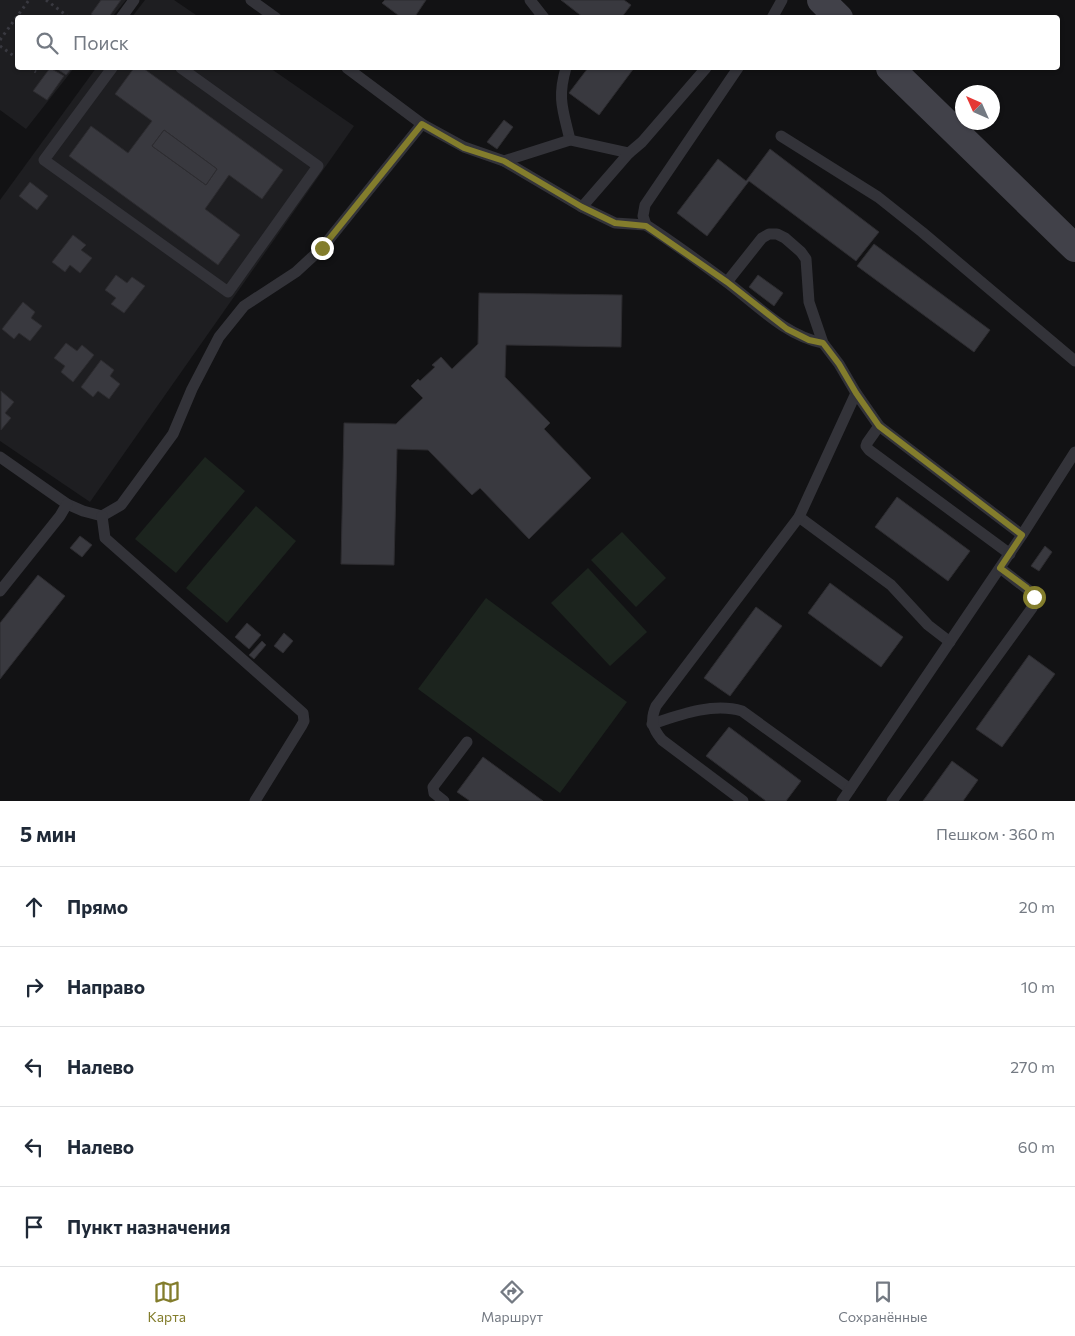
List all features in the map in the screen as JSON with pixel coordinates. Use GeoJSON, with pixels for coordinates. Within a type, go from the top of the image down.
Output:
{"type":"FeatureCollection","features":[{"type":"Feature","properties":{"kind":"main road"},"geometry":{"type":"LineString","coordinates":[[821,0],[836,15]]}},
{"type":"Feature","properties":{"kind":"main road"},"geometry":{"type":"LineString","coordinates":[[892,70],[1075,248]]}},
{"type":"Feature","properties":{"kind":"lane"},"geometry":{"type":"LineString","coordinates":[[123,15],[134,0]]}},
{"type":"Feature","properties":{"kind":"lane"},"geometry":{"type":"LineString","coordinates":[[251,0],[272,15]]}},
{"type":"Feature","properties":{"kind":"lane"},"geometry":{"type":"LineString","coordinates":[[530,0],[542,15]]}},
{"type":"Feature","properties":{"kind":"lane"},"geometry":{"type":"LineString","coordinates":[[774,15],[782,0]]}},
{"type":"Feature","properties":{"kind":"lane"},"geometry":{"type":"LineString","coordinates":[[111,70],[44,160],[228,292],[244,306]]}},
{"type":"Feature","properties":{"kind":"lane"},"geometry":{"type":"LineString","coordinates":[[184,70],[318,166],[228,292]]}},
{"type":"Feature","properties":{"kind":"lane"},"geometry":{"type":"LineString","coordinates":[[349,70],[422,124],[464,148],[504,161],[582,207],[615,223],[646,226],[727,282],[787,329],[809,340],[823,343]]}},
{"type":"Feature","properties":{"kind":"lane"},"geometry":{"type":"LineString","coordinates":[[565,70],[561,84],[560,98],[570,140]]}},
{"type":"Feature","properties":{"kind":"lane"},"geometry":{"type":"LineString","coordinates":[[582,207],[704,70]]}},
{"type":"Feature","properties":{"kind":"lane"},"geometry":{"type":"LineString","coordinates":[[646,226],[644,216],[645,205],[737,70]]}},
{"type":"Feature","properties":{"kind":"lane"},"geometry":{"type":"LineString","coordinates":[[0,457],[67,504],[83,512],[102,516],[121,505],[173,434],[192,389],[219,337],[244,306],[296,272],[322,248],[422,124]]}},
{"type":"Feature","properties":{"kind":"lane"},"geometry":{"type":"LineString","coordinates":[[781,136],[878,197],[1075,361]]}},
{"type":"Feature","properties":{"kind":"lane"},"geometry":{"type":"LineString","coordinates":[[504,161],[570,140],[629,153]]}},
{"type":"Feature","properties":{"kind":"lane"},"geometry":{"type":"LineString","coordinates":[[727,282],[762,238],[769,234],[777,234],[785,238],[806,259],[810,302],[823,343],[839,364],[879,426],[1022,535]]}},
{"type":"Feature","properties":{"kind":"lane"},"geometry":{"type":"LineString","coordinates":[[743,801],[662,740],[655,732],[652,724],[652,715],[656,706],[799,517],[856,393]]}},
{"type":"Feature","properties":{"kind":"lane"},"geometry":{"type":"LineString","coordinates":[[879,426],[867,442],[866,446],[869,450],[1010,554]]}},
{"type":"Feature","properties":{"kind":"lane"},"geometry":{"type":"LineString","coordinates":[[842,801],[1010,554],[1075,452]]}},
{"type":"Feature","properties":{"kind":"lane"},"geometry":{"type":"LineString","coordinates":[[0,591],[60,516],[67,504]]}},
{"type":"Feature","properties":{"kind":"lane"},"geometry":{"type":"LineString","coordinates":[[102,516],[105,538],[303,713],[304,721],[302,725],[255,801]]}},
{"type":"Feature","properties":{"kind":"lane"},"geometry":{"type":"LineString","coordinates":[[799,517],[891,585],[928,625],[950,642]]}},
{"type":"Feature","properties":{"kind":"lane"},"geometry":{"type":"LineString","coordinates":[[892,801],[1035,603],[1031,592],[1000,568]]}},
{"type":"Feature","properties":{"kind":"lane"},"geometry":{"type":"LineString","coordinates":[[652,724],[686,713],[708,709],[735,709],[748,714],[850,790]]}},
{"type":"Feature","properties":{"kind":"lane"},"geometry":{"type":"LineString","coordinates":[[444,801],[434,793],[433,786],[467,742]]}},
{"type":"Feature","properties":{"kind":"path"},"geometry":{"type":"LineString","coordinates":[[19,15],[29,0]]}},
{"type":"Feature","properties":{"kind":"path"},"geometry":{"type":"LineString","coordinates":[[46,0],[66,15]]}},
{"type":"Feature","properties":{"kind":"path"},"geometry":{"type":"LineString","coordinates":[[0,40],[15,21]]}},
{"type":"Feature","properties":{"kind":"path"},"geometry":{"type":"LineString","coordinates":[[0,46],[15,57]]}},
{"type":"Feature","properties":{"kind":"path"},"geometry":{"type":"LineString","coordinates":[[32,70],[36,72]]}},
{"type":"Feature","properties":{"kind":"shaded area"},"geometry":{"type":"Polygon","coordinates":[[[0,0],[126,0],[114,15],[15,15],[15,70],[72,70],[26,129],[0,110],[0,0]]]}},
{"type":"Feature","properties":{"kind":"shaded area"},"geometry":{"type":"Polygon","coordinates":[[[145,0],[174,0],[196,15],[134,15],[145,0]]]}},
{"type":"Feature","properties":{"kind":"shaded area"},"geometry":{"type":"Polygon","coordinates":[[[95,70],[273,70],[354,126],[90,502],[0,441],[0,200],[95,70]]]}},
{"type":"Feature","properties":{"kind":"shaded area"},"geometry":{"type":"Polygon","coordinates":[[[205,457],[245,491],[176,573],[135,539],[205,457]]]}},
{"type":"Feature","properties":{"kind":"shaded area"},"geometry":{"type":"Polygon","coordinates":[[[256,506],[296,541],[227,623],[186,588],[256,506]]]}},
{"type":"Feature","properties":{"kind":"shaded area"},"geometry":{"type":"Polygon","coordinates":[[[622,532],[666,578],[636,607],[591,560],[622,532]]]}},
{"type":"Feature","properties":{"kind":"shaded area"},"geometry":{"type":"Polygon","coordinates":[[[588,568],[647,632],[610,666],[551,603],[588,568]]]}},
{"type":"Feature","properties":{"kind":"shaded area"},"geometry":{"type":"Polygon","coordinates":[[[486,598],[627,702],[560,793],[418,689],[486,598]]]}},
{"type":"Feature","properties":{"kind":"building"},"geometry":{"type":"Polygon","coordinates":[[[101,0],[121,0],[110,15],[91,14],[101,0]]]}},
{"type":"Feature","properties":{"kind":"building"},"geometry":{"type":"Polygon","coordinates":[[[385,0],[426,0],[416,15],[398,15],[382,3],[385,0]]]}},
{"type":"Feature","properties":{"kind":"building"},"geometry":{"type":"Polygon","coordinates":[[[561,0],[624,0],[631,5],[623,15],[580,15],[561,0]]]}},
{"type":"Feature","properties":{"kind":"building"},"geometry":{"type":"Polygon","coordinates":[[[49,70],[54,70],[64,76],[47,100],[33,91],[49,70]]]}},
{"type":"Feature","properties":{"kind":"building"},"geometry":{"type":"Polygon","coordinates":[[[59,70],[70,70],[66,75],[59,70]]]}},
{"type":"Feature","properties":{"kind":"building"},"geometry":{"type":"Polygon","coordinates":[[[133,70],[146,70],[283,170],[262,199],[229,175],[205,209],[240,235],[218,265],[69,156],[91,126],[128,153],[152,121],[115,94],[133,70]],[[164,130],[152,146],[206,185],[217,169],[164,130]]]}},
{"type":"Feature","properties":{"kind":"building"},"geometry":{"type":"Polygon","coordinates":[[[586,70],[633,70],[599,115],[569,93],[586,70]]]}},
{"type":"Feature","properties":{"kind":"building"},"geometry":{"type":"Polygon","coordinates":[[[504,120],[513,127],[497,149],[487,142],[504,120]]]}},
{"type":"Feature","properties":{"kind":"building"},"geometry":{"type":"Polygon","coordinates":[[[164,130],[217,169],[206,185],[152,146],[164,130]]]}},
{"type":"Feature","properties":{"kind":"building"},"geometry":{"type":"Polygon","coordinates":[[[770,149],[879,232],[856,261],[749,181],[707,236],[677,213],[718,159],[746,181],[770,149]]]}},
{"type":"Feature","properties":{"kind":"building"},"geometry":{"type":"Polygon","coordinates":[[[30,182],[48,196],[37,210],[19,196],[30,182]]]}},
{"type":"Feature","properties":{"kind":"building"},"geometry":{"type":"Polygon","coordinates":[[[73,235],[86,245],[81,250],[92,258],[80,273],[70,265],[65,272],[52,262],[73,235]]]}},
{"type":"Feature","properties":{"kind":"building"},"geometry":{"type":"Polygon","coordinates":[[[874,244],[990,330],[974,352],[857,266],[874,244]]]}},
{"type":"Feature","properties":{"kind":"building"},"geometry":{"type":"Polygon","coordinates":[[[116,275],[127,283],[132,277],[145,286],[124,313],[111,304],[116,298],[105,290],[116,275]]]}},
{"type":"Feature","properties":{"kind":"building"},"geometry":{"type":"Polygon","coordinates":[[[758,275],[783,293],[774,306],[749,287],[758,275]]]}},
{"type":"Feature","properties":{"kind":"building"},"geometry":{"type":"Polygon","coordinates":[[[479,293],[622,295],[621,347],[506,345],[505,377],[550,423],[544,429],[591,478],[529,539],[480,488],[472,495],[428,450],[397,449],[394,565],[341,564],[344,423],[396,424],[423,398],[411,386],[418,379],[420,381],[435,367],[432,365],[441,357],[452,369],[478,344],[479,293]]]}},
{"type":"Feature","properties":{"kind":"building"},"geometry":{"type":"Polygon","coordinates":[[[23,302],[35,312],[31,318],[42,326],[30,341],[19,333],[14,339],[2,329],[23,302]]]}},
{"type":"Feature","properties":{"kind":"building"},"geometry":{"type":"Polygon","coordinates":[[[66,343],[77,351],[82,345],[94,355],[73,382],[61,372],[65,366],[54,358],[66,343]]]}},
{"type":"Feature","properties":{"kind":"building"},"geometry":{"type":"Polygon","coordinates":[[[101,360],[114,370],[110,376],[120,384],[109,399],[98,391],[93,397],[81,387],[101,360]]]}},
{"type":"Feature","properties":{"kind":"building"},"geometry":{"type":"Polygon","coordinates":[[[1,391],[14,402],[5,413],[11,418],[1,430],[1,391]]]}},
{"type":"Feature","properties":{"kind":"building"},"geometry":{"type":"Polygon","coordinates":[[[897,497],[970,551],[948,581],[875,527],[897,497]]]}},
{"type":"Feature","properties":{"kind":"building"},"geometry":{"type":"Polygon","coordinates":[[[80,536],[92,545],[82,557],[70,548],[80,536]]]}},
{"type":"Feature","properties":{"kind":"building"},"geometry":{"type":"Polygon","coordinates":[[[1045,546],[1052,552],[1039,571],[1031,566],[1045,546]]]}},
{"type":"Feature","properties":{"kind":"building"},"geometry":{"type":"Polygon","coordinates":[[[38,575],[65,596],[0,679],[0,623],[38,575]]]}},
{"type":"Feature","properties":{"kind":"building"},"geometry":{"type":"Polygon","coordinates":[[[830,583],[903,637],[881,667],[808,613],[830,583]]]}},
{"type":"Feature","properties":{"kind":"building"},"geometry":{"type":"Polygon","coordinates":[[[756,607],[782,626],[730,696],[704,678],[756,607]]]}},
{"type":"Feature","properties":{"kind":"building"},"geometry":{"type":"Polygon","coordinates":[[[247,623],[261,635],[249,649],[235,637],[247,623]]]}},
{"type":"Feature","properties":{"kind":"building"},"geometry":{"type":"Polygon","coordinates":[[[284,633],[293,641],[283,653],[274,646],[284,633]]]}},
{"type":"Feature","properties":{"kind":"building"},"geometry":{"type":"Polygon","coordinates":[[[262,641],[266,645],[254,659],[249,655],[262,641]]]}},
{"type":"Feature","properties":{"kind":"building"},"geometry":{"type":"Polygon","coordinates":[[[1029,655],[1055,674],[1002,747],[976,729],[1029,655]]]}},
{"type":"Feature","properties":{"kind":"building"},"geometry":{"type":"Polygon","coordinates":[[[729,727],[801,781],[786,801],[766,801],[706,756],[729,727]]]}},
{"type":"Feature","properties":{"kind":"building"},"geometry":{"type":"Polygon","coordinates":[[[483,757],[543,801],[470,801],[457,792],[483,757]]]}},
{"type":"Feature","properties":{"kind":"building"},"geometry":{"type":"Polygon","coordinates":[[[952,761],[978,780],[963,801],[923,801],[952,761]]]}},
{"type":"Feature","properties":{"kind":"route"},"geometry":{"type":"LineString","coordinates":[[322,248],[422,124],[464,148],[504,161],[582,207],[615,223],[646,226],[727,282],[787,329],[809,340],[823,343],[839,364],[879,426],[1022,535],[1000,568],[1027,588],[1034,597]]}}]}
